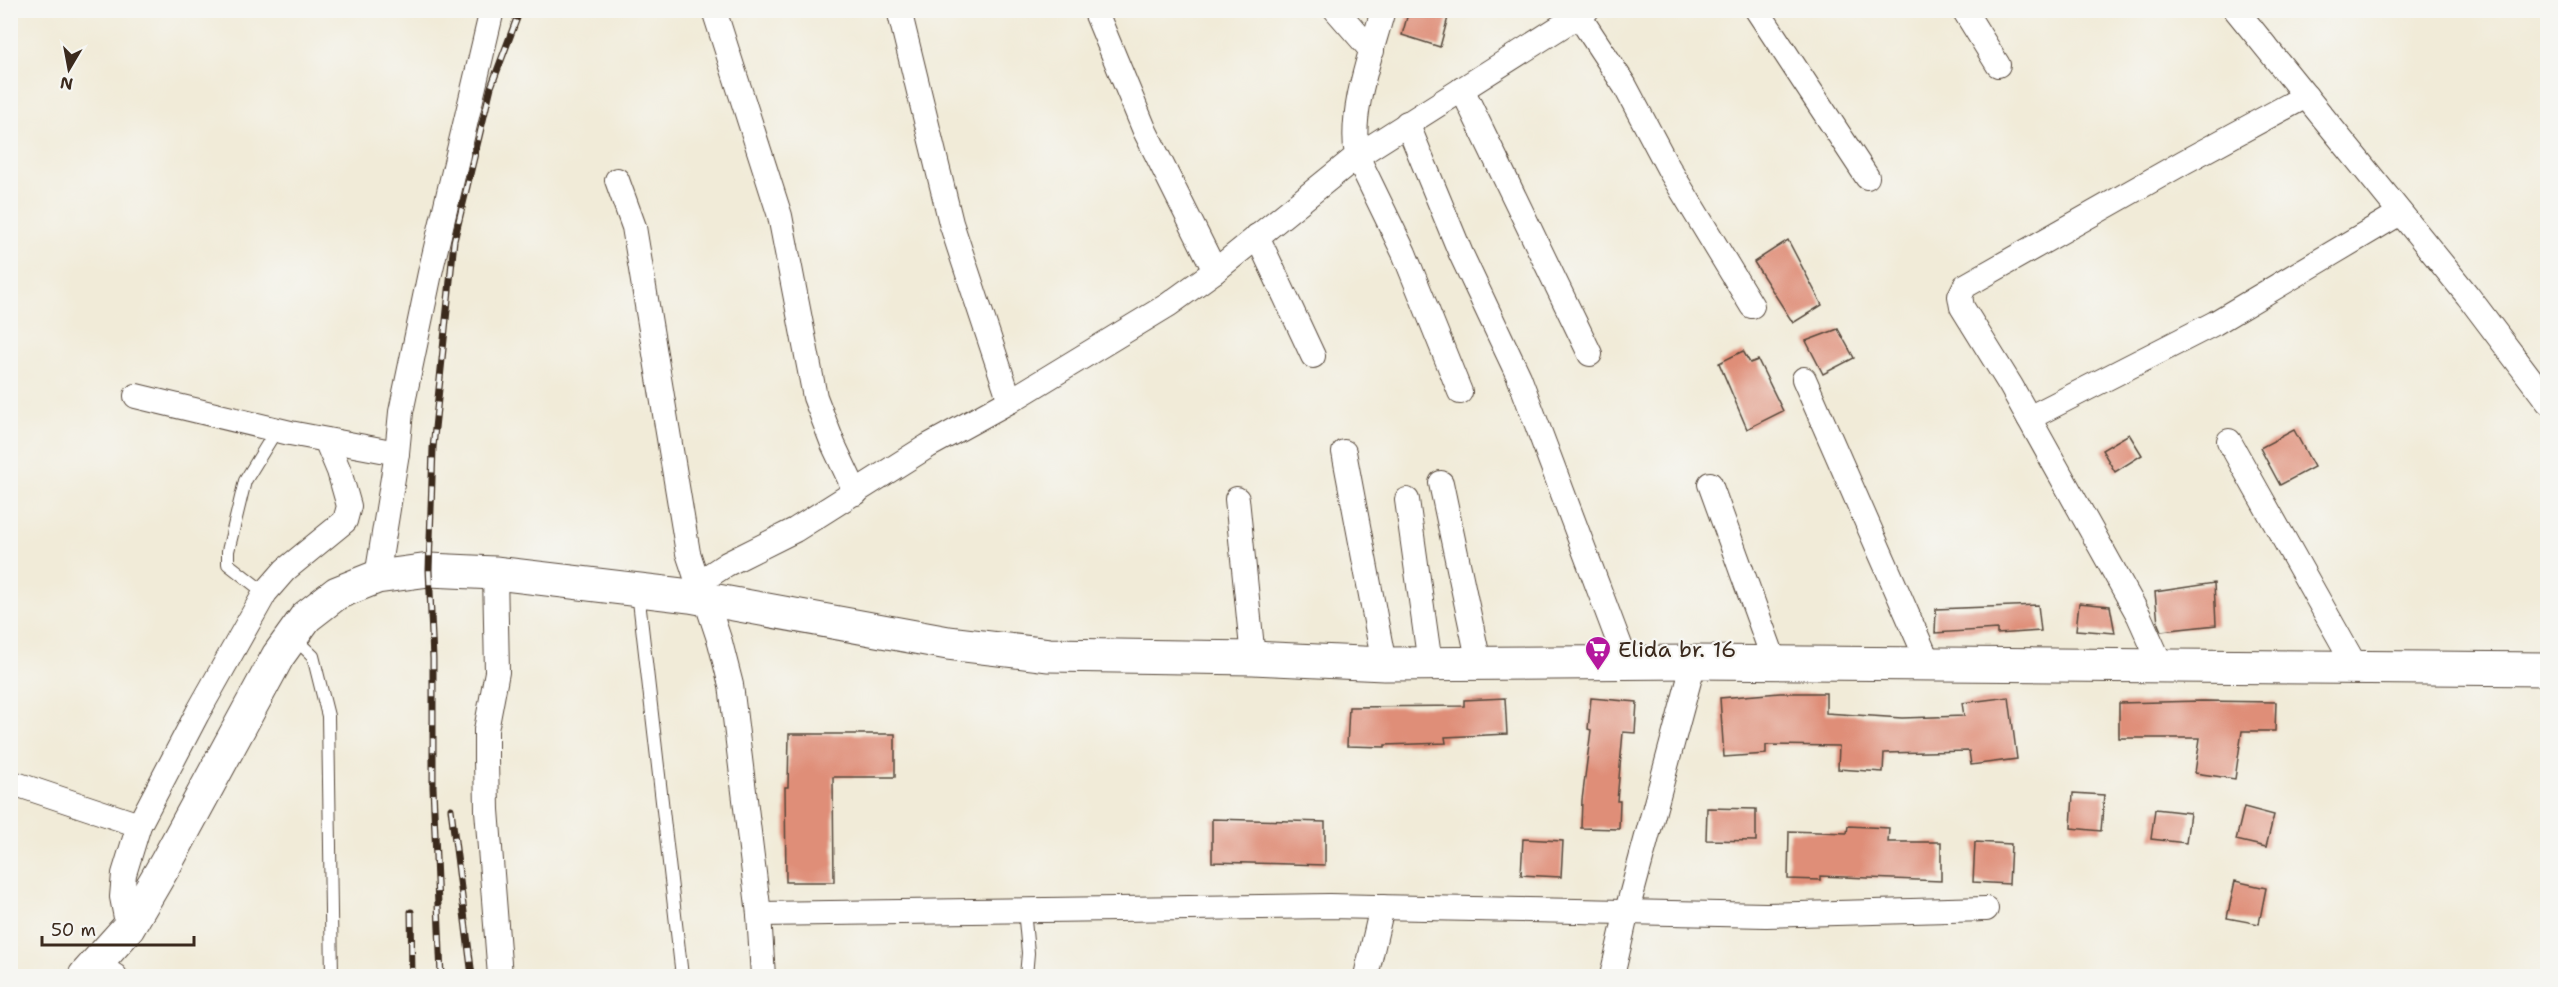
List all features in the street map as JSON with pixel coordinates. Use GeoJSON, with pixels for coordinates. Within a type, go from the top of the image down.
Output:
{"type":"FeatureCollection","features":[{"type":"Feature","properties":{"kind":"main road"},"geometry":{"type":"LineString","coordinates":[[99,973],[166,863],[291,636],[306,617],[337,593],[377,578],[429,570],[495,573],[638,590],[698,593],[948,643],[1049,655],[1253,658],[1384,664],[1695,662],[2547,669]]}},
{"type":"Feature","properties":{"kind":"street"},"geometry":{"type":"LineString","coordinates":[[377,578],[397,453],[401,412],[430,273],[492,10]]}},
{"type":"Feature","properties":{"kind":"street"},"geometry":{"type":"LineString","coordinates":[[714,10],[780,216],[815,397],[833,444],[856,493]]}},
{"type":"Feature","properties":{"kind":"street"},"geometry":{"type":"LineString","coordinates":[[899,10],[951,224],[1010,401]]}},
{"type":"Feature","properties":{"kind":"street"},"geometry":{"type":"LineString","coordinates":[[1095,10],[1145,131],[1215,271]]}},
{"type":"Feature","properties":{"kind":"street"},"geometry":{"type":"LineString","coordinates":[[1336,10],[1372,51]]}},
{"type":"Feature","properties":{"kind":"street"},"geometry":{"type":"LineString","coordinates":[[1383,10],[1355,118],[1354,138],[1357,156],[1404,253],[1460,392]]}},
{"type":"Feature","properties":{"kind":"street"},"geometry":{"type":"LineString","coordinates":[[1757,10],[1867,177]]}},
{"type":"Feature","properties":{"kind":"street"},"geometry":{"type":"LineString","coordinates":[[1964,10],[1998,65]]}},
{"type":"Feature","properties":{"kind":"street"},"geometry":{"type":"LineString","coordinates":[[2236,10],[2334,134],[2468,296],[2547,402]]}},
{"type":"Feature","properties":{"kind":"street"},"geometry":{"type":"LineString","coordinates":[[698,593],[727,564],[795,530],[928,446],[1010,401],[1159,310],[1215,271],[1357,156],[1583,13],[1669,169],[1752,306]]}},
{"type":"Feature","properties":{"kind":"street"},"geometry":{"type":"LineString","coordinates":[[1462,89],[1590,354]]}},
{"type":"Feature","properties":{"kind":"street"},"geometry":{"type":"LineString","coordinates":[[2161,665],[2139,616],[2028,418],[1962,307],[1960,296],[1965,286],[2306,96]]}},
{"type":"Feature","properties":{"kind":"street"},"geometry":{"type":"LineString","coordinates":[[1407,123],[1461,254],[1519,377],[1627,663]]}},
{"type":"Feature","properties":{"kind":"street"},"geometry":{"type":"LineString","coordinates":[[617,180],[634,227],[688,553],[698,593],[731,685],[759,914],[763,976]]}},
{"type":"Feature","properties":{"kind":"street"},"geometry":{"type":"LineString","coordinates":[[2028,418],[2215,323],[2400,213]]}},
{"type":"Feature","properties":{"kind":"street"},"geometry":{"type":"LineString","coordinates":[[1257,236],[1313,356]]}},
{"type":"Feature","properties":{"kind":"street"},"geometry":{"type":"LineString","coordinates":[[1804,379],[1929,664]]}},
{"type":"Feature","properties":{"kind":"street"},"geometry":{"type":"LineString","coordinates":[[136,396],[326,440],[397,453]]}},
{"type":"Feature","properties":{"kind":"street"},"geometry":{"type":"LineString","coordinates":[[128,928],[122,897],[124,874],[139,825],[265,593],[285,570],[345,520],[349,506],[339,471],[326,440]]}},
{"type":"Feature","properties":{"kind":"street"},"geometry":{"type":"LineString","coordinates":[[2229,441],[2356,667]]}},
{"type":"Feature","properties":{"kind":"street"},"geometry":{"type":"LineString","coordinates":[[1344,452],[1384,664]]}},
{"type":"Feature","properties":{"kind":"street"},"geometry":{"type":"LineString","coordinates":[[1441,483],[1479,663]]}},
{"type":"Feature","properties":{"kind":"street"},"geometry":{"type":"LineString","coordinates":[[1710,484],[1775,663]]}},
{"type":"Feature","properties":{"kind":"street"},"geometry":{"type":"LineString","coordinates":[[1238,499],[1253,658]]}},
{"type":"Feature","properties":{"kind":"street"},"geometry":{"type":"LineString","coordinates":[[1407,500],[1430,664]]}},
{"type":"Feature","properties":{"kind":"street"},"geometry":{"type":"LineString","coordinates":[[495,573],[497,672],[486,730],[486,790],[500,976]]}},
{"type":"Feature","properties":{"kind":"street"},"geometry":{"type":"LineString","coordinates":[[1612,976],[1627,911],[1695,662]]}},
{"type":"Feature","properties":{"kind":"street"},"geometry":{"type":"LineString","coordinates":[[10,782],[139,825]]}},
{"type":"Feature","properties":{"kind":"street"},"geometry":{"type":"LineString","coordinates":[[759,914],[1024,909],[1382,907],[1766,915],[1986,909]]}},
{"type":"Feature","properties":{"kind":"street"},"geometry":{"type":"LineString","coordinates":[[1366,976],[1382,907]]}},
{"type":"Feature","properties":{"kind":"lane"},"geometry":{"type":"LineString","coordinates":[[265,593],[228,564],[228,550],[245,481],[276,429]]}},
{"type":"Feature","properties":{"kind":"lane"},"geometry":{"type":"LineString","coordinates":[[638,590],[682,976]]}},
{"type":"Feature","properties":{"kind":"lane"},"geometry":{"type":"LineString","coordinates":[[291,636],[313,656],[328,716],[332,976]]}},
{"type":"Feature","properties":{"kind":"lane"},"geometry":{"type":"LineString","coordinates":[[1024,909],[1028,953],[1026,976]]}},
{"type":"Feature","properties":{"kind":"building"},"geometry":{"type":"Polygon","coordinates":[[[1409,10],[1450,10],[1440,47],[1402,35],[1409,10]]]}},
{"type":"Feature","properties":{"kind":"building"},"geometry":{"type":"Polygon","coordinates":[[[1788,240],[1822,305],[1793,323],[1754,262],[1788,240]]]}},
{"type":"Feature","properties":{"kind":"building"},"geometry":{"type":"Polygon","coordinates":[[[1838,329],[1854,358],[1823,374],[1806,341],[1838,329]]]}},
{"type":"Feature","properties":{"kind":"building"},"geometry":{"type":"Polygon","coordinates":[[[1743,351],[1750,363],[1758,360],[1783,411],[1747,429],[1719,363],[1743,351]]]}},
{"type":"Feature","properties":{"kind":"building"},"geometry":{"type":"Polygon","coordinates":[[[2294,430],[2314,467],[2280,485],[2260,448],[2294,430]]]}},
{"type":"Feature","properties":{"kind":"building"},"geometry":{"type":"Polygon","coordinates":[[[2129,434],[2142,455],[2115,472],[2102,450],[2129,434]]]}},
{"type":"Feature","properties":{"kind":"building"},"geometry":{"type":"Polygon","coordinates":[[[2214,583],[2216,625],[2161,631],[2158,624],[2155,592],[2214,583]]]}},
{"type":"Feature","properties":{"kind":"building"},"geometry":{"type":"Polygon","coordinates":[[[2079,603],[2110,606],[2115,633],[2076,630],[2079,603]]]}},
{"type":"Feature","properties":{"kind":"building"},"geometry":{"type":"Polygon","coordinates":[[[2038,605],[2041,631],[1997,634],[1997,629],[1935,633],[1936,609],[2038,605]]]}},
{"type":"Feature","properties":{"kind":"building"},"geometry":{"type":"Polygon","coordinates":[[[1780,693],[1826,693],[1826,713],[1902,718],[1964,716],[1962,703],[2009,697],[2017,759],[1971,765],[1969,751],[1884,753],[1883,772],[1838,769],[1839,746],[1766,745],[1766,754],[1724,757],[1720,698],[1780,693]]]}},
{"type":"Feature","properties":{"kind":"building"},"geometry":{"type":"Polygon","coordinates":[[[1505,698],[1507,734],[1445,737],[1446,743],[1385,745],[1385,747],[1347,746],[1349,707],[1464,706],[1464,700],[1505,698]]]}},
{"type":"Feature","properties":{"kind":"building"},"geometry":{"type":"Polygon","coordinates":[[[1591,698],[1637,702],[1635,733],[1623,732],[1617,801],[1620,801],[1619,829],[1581,828],[1582,800],[1591,730],[1588,729],[1591,698]]]}},
{"type":"Feature","properties":{"kind":"building"},"geometry":{"type":"Polygon","coordinates":[[[2276,702],[2275,731],[2242,731],[2235,779],[2195,773],[2200,738],[2119,738],[2119,703],[2276,702]]]}},
{"type":"Feature","properties":{"kind":"building"},"geometry":{"type":"Polygon","coordinates":[[[789,734],[895,734],[895,777],[833,777],[834,882],[786,882],[785,787],[788,787],[789,734]]]}},
{"type":"Feature","properties":{"kind":"building"},"geometry":{"type":"Polygon","coordinates":[[[2073,793],[2104,795],[2101,831],[2071,828],[2073,793]]]}},
{"type":"Feature","properties":{"kind":"building"},"geometry":{"type":"Polygon","coordinates":[[[2244,807],[2274,815],[2266,847],[2236,840],[2244,807]]]}},
{"type":"Feature","properties":{"kind":"building"},"geometry":{"type":"Polygon","coordinates":[[[1707,808],[1756,809],[1756,841],[1706,840],[1707,808]]]}},
{"type":"Feature","properties":{"kind":"building"},"geometry":{"type":"Polygon","coordinates":[[[2155,809],[2190,813],[2186,843],[2151,839],[2155,809]]]}},
{"type":"Feature","properties":{"kind":"building"},"geometry":{"type":"Polygon","coordinates":[[[1212,819],[1325,822],[1325,865],[1212,862],[1212,819]]]}},
{"type":"Feature","properties":{"kind":"building"},"geometry":{"type":"Polygon","coordinates":[[[1848,826],[1889,828],[1888,842],[1941,842],[1941,881],[1820,876],[1820,880],[1788,879],[1789,831],[1847,833],[1848,826]]]}},
{"type":"Feature","properties":{"kind":"building"},"geometry":{"type":"Polygon","coordinates":[[[1523,839],[1563,841],[1561,877],[1521,875],[1523,839]]]}},
{"type":"Feature","properties":{"kind":"building"},"geometry":{"type":"Polygon","coordinates":[[[1975,842],[2011,844],[2009,884],[1973,882],[1975,842]]]}},
{"type":"Feature","properties":{"kind":"building"},"geometry":{"type":"Polygon","coordinates":[[[2235,881],[2266,888],[2259,924],[2227,918],[2235,881]]]}},
{"type":"Feature","properties":{"kind":"railway"},"geometry":{"type":"LineString","coordinates":[[441,976],[433,787],[433,659],[429,570],[433,448],[454,241],[491,87],[520,10]]}},
{"type":"Feature","properties":{"kind":"railway"},"geometry":{"type":"LineString","coordinates":[[451,809],[472,976]]}},
{"type":"Feature","properties":{"kind":"railway"},"geometry":{"type":"LineString","coordinates":[[411,912],[412,976]]}},
{"type":"Feature","properties":{"kind":"place","name":"Elida br. 16"},"geometry":{"type":"Point","coordinates":[1598,672]}}]}
